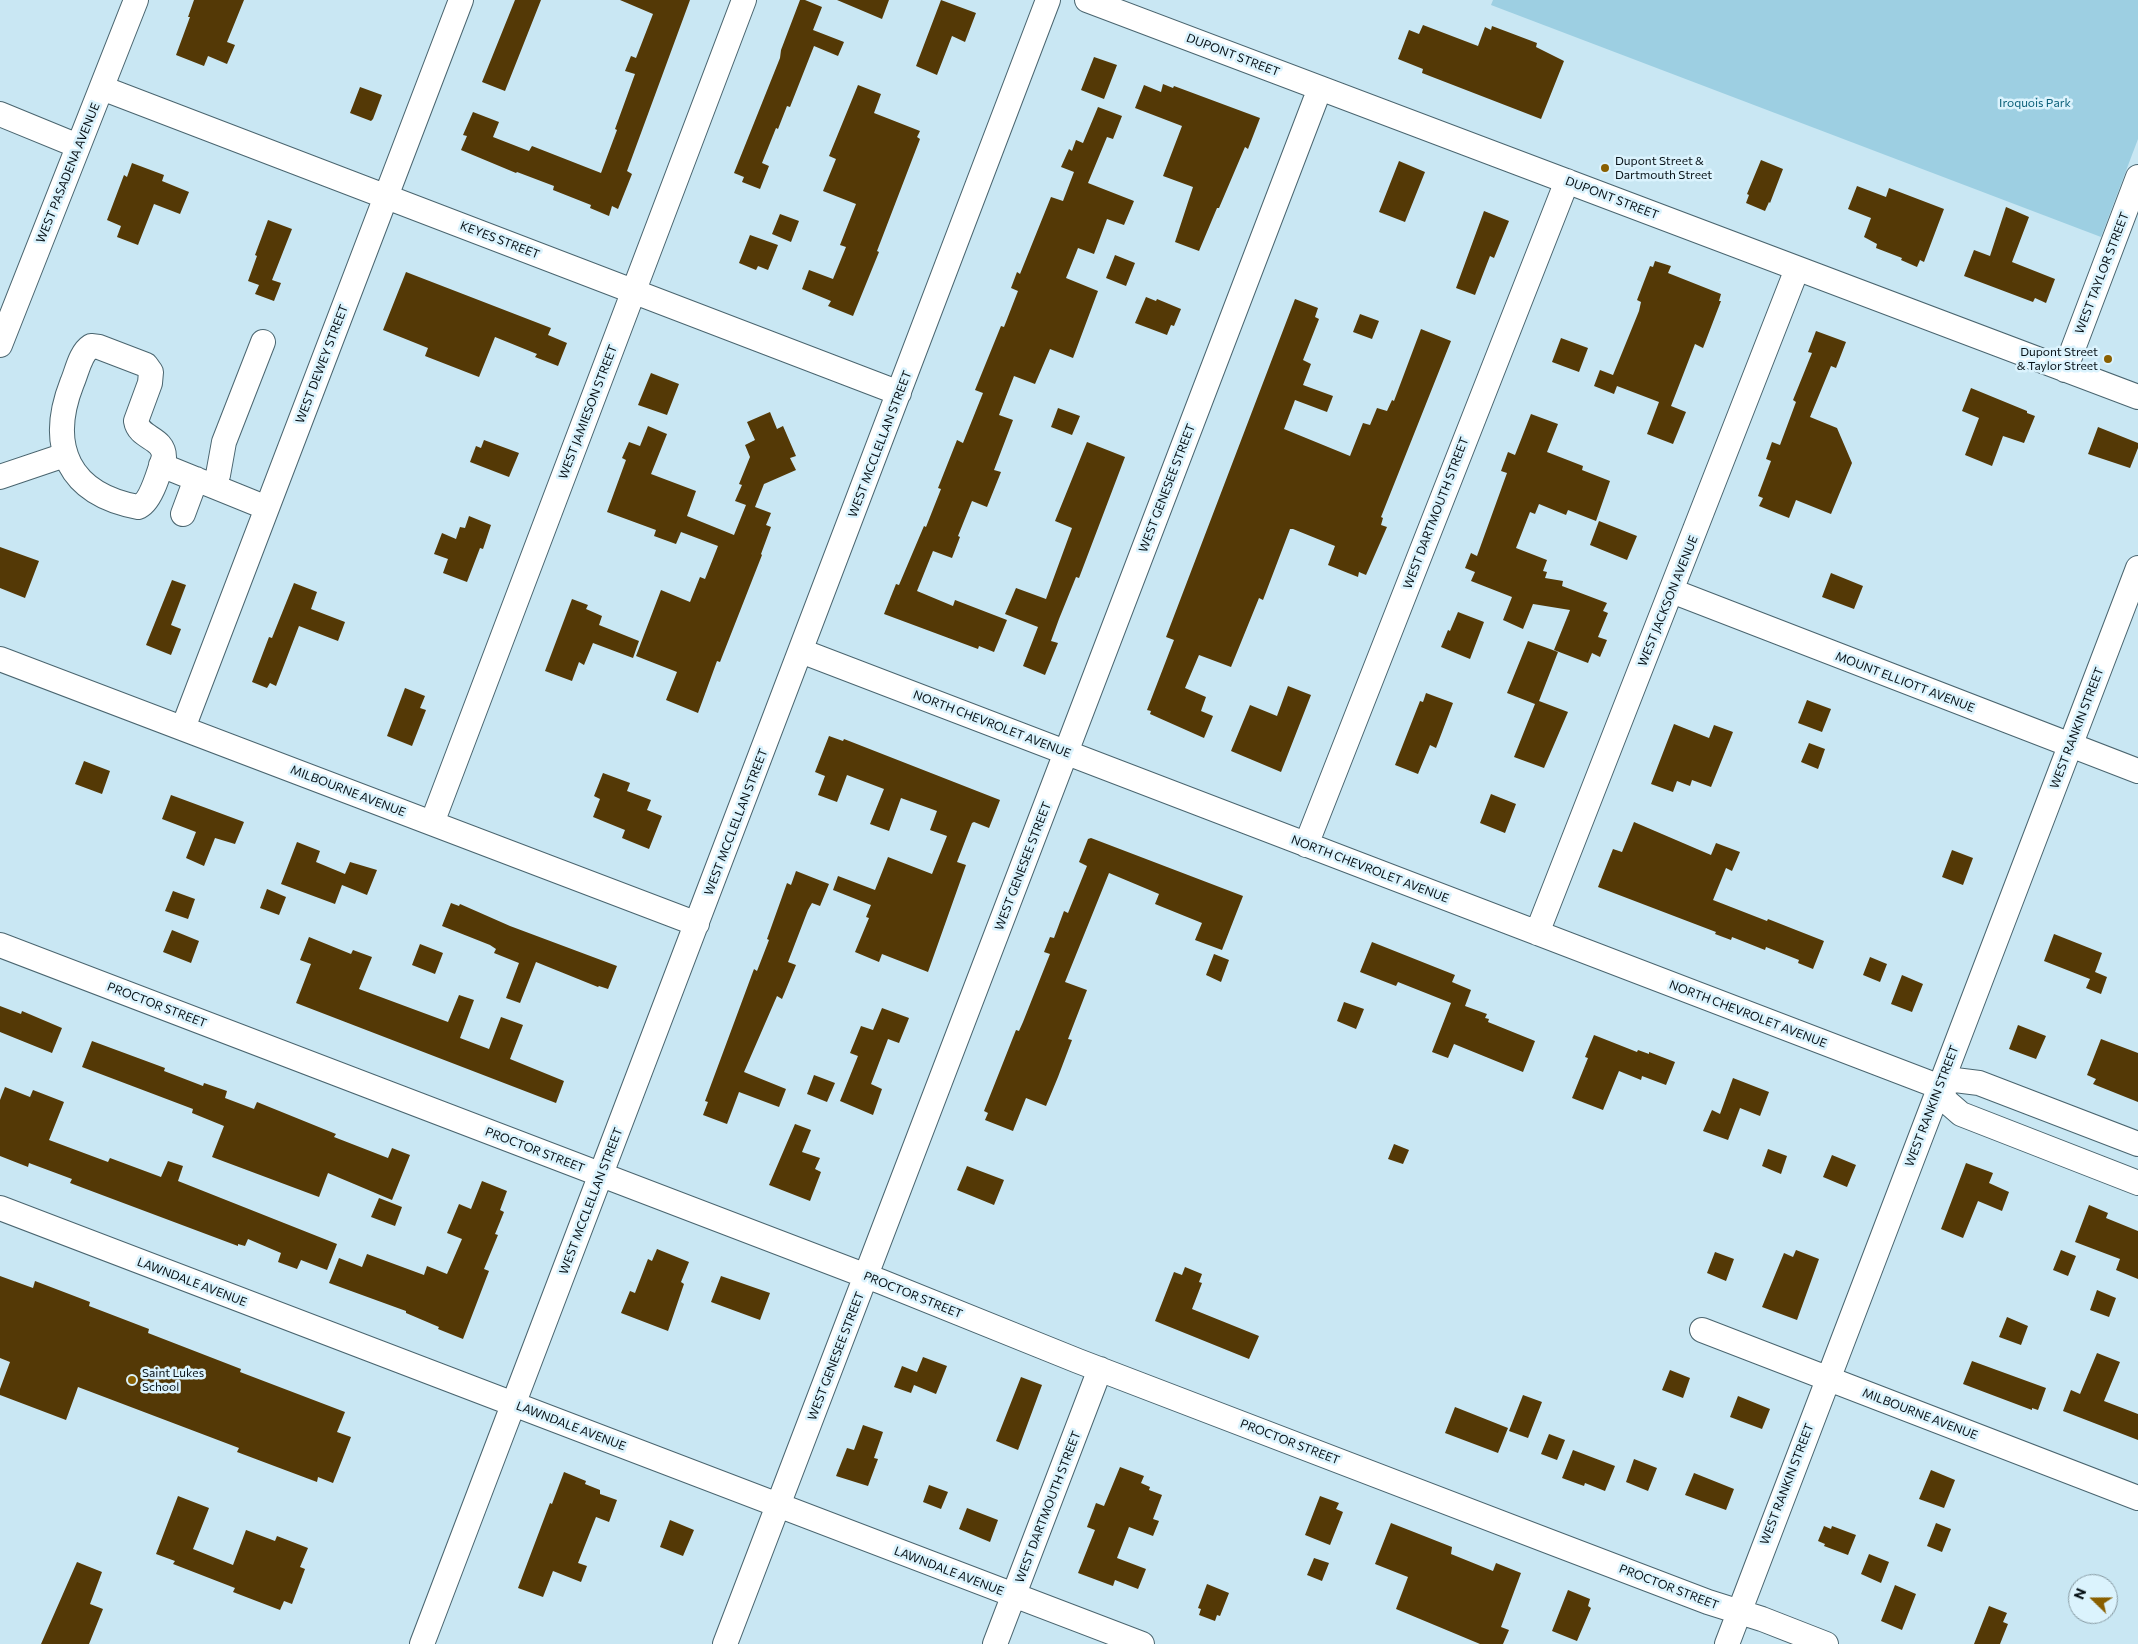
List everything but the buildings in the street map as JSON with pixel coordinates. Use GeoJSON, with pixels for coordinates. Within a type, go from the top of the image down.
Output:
{"type":"FeatureCollection","features":[{"type":"Feature","properties":{"kind":"street","name":"WEST PASADENA AVENUE"},"geometry":{"type":"LineString","coordinates":[[0,345],[136,0]]}},
{"type":"Feature","properties":{"kind":"street","name":"WEST DEWEY STREET"},"geometry":{"type":"LineString","coordinates":[[183,728],[461,0]]}},
{"type":"Feature","properties":{"kind":"street","name":"WEST JAMIESON STREET"},"geometry":{"type":"LineString","coordinates":[[432,823],[744,0]]}},
{"type":"Feature","properties":{"kind":"street","name":"WEST MCCLELLAN STREET"},"geometry":{"type":"LineString","coordinates":[[422,1644],[1048,0]]}},
{"type":"Feature","properties":{"kind":"street","name":"DUPONT STREET"},"geometry":{"type":"LineString","coordinates":[[1087,0],[2138,397]]}},
{"type":"Feature","properties":{"kind":"street","name":"KEYES STREET"},"geometry":{"type":"LineString","coordinates":[[102,88],[899,393]]}},
{"type":"Feature","properties":{"kind":"street","name":"WEST GENESEE STREET"},"geometry":{"type":"LineString","coordinates":[[726,1644],[1320,88]]}},
{"type":"Feature","properties":{"kind":"street"},"geometry":{"type":"LineString","coordinates":[[0,114],[78,146]]}},
{"type":"Feature","properties":{"kind":"street","name":"WEST TAYLOR STREET"},"geometry":{"type":"LineString","coordinates":[[2065,370],[2138,177]]}},
{"type":"Feature","properties":{"kind":"street","name":"WEST DARTMOUTH STREET"},"geometry":{"type":"LineString","coordinates":[[1306,845],[1566,181]]}},
{"type":"Feature","properties":{"kind":"street","name":"WEST JACKSON AVENUE"},"geometry":{"type":"LineString","coordinates":[[1537,933],[1798,269]]}},
{"type":"Feature","properties":{"kind":"street"},"geometry":{"type":"LineString","coordinates":[[183,514],[205,483],[218,475],[224,442],[263,342]]}},
{"type":"Feature","properties":{"kind":"street"},"geometry":{"type":"LineString","coordinates":[[94,346],[149,368],[151,372],[150,383],[136,421],[141,432],[161,445],[164,450],[161,466],[148,499],[142,506],[138,507],[111,498],[86,484],[77,475],[65,455],[61,428],[63,409],[82,358],[88,348],[94,346]]}},
{"type":"Feature","properties":{"kind":"street"},"geometry":{"type":"LineString","coordinates":[[0,477],[65,455]]}},
{"type":"Feature","properties":{"kind":"street"},"geometry":{"type":"LineString","coordinates":[[161,466],[267,508]]}},
{"type":"Feature","properties":{"kind":"street","name":"WEST RANKIN STREET"},"geometry":{"type":"LineString","coordinates":[[1726,1644],[2138,568]]}},
{"type":"Feature","properties":{"kind":"street","name":"MOUNT ELLIOTT AVENUE"},"geometry":{"type":"LineString","coordinates":[[1672,591],[2138,771]]}},
{"type":"Feature","properties":{"kind":"street","name":"NORTH CHEVROLET AVENUE"},"geometry":{"type":"LineString","coordinates":[[801,651],[1940,1087]]}},
{"type":"Feature","properties":{"kind":"street","name":"MILBOURNE AVENUE"},"geometry":{"type":"LineString","coordinates":[[0,658],[697,924]]}},
{"type":"Feature","properties":{"kind":"street","name":"PROCTOR STREET"},"geometry":{"type":"LineString","coordinates":[[0,945],[866,1276],[1100,1369],[1548,1541],[1826,1644]]}},
{"type":"Feature","properties":{"kind":"street"},"geometry":{"type":"LineString","coordinates":[[2138,1144],[1979,1083],[1955,1080],[1940,1087],[1946,1101],[1961,1114],[2138,1183]]}},
{"type":"Feature","properties":{"kind":"street","name":"LAWNDALE AVENUE"},"geometry":{"type":"LineString","coordinates":[[0,1208],[1142,1644]]}},
{"type":"Feature","properties":{"kind":"street","name":"MILBOURNE AVENUE"},"geometry":{"type":"LineString","coordinates":[[1702,1330],[2138,1498]]}},
{"type":"Feature","properties":{"kind":"street","name":"WEST DARTMOUTH STREET"},"geometry":{"type":"LineString","coordinates":[[995,1644],[1100,1369]]}},
{"type":"Feature","properties":{"kind":"green space","name":"Iroquois Park"},"geometry":{"type":"Polygon","coordinates":[[[1493,0],[2138,0],[2138,139],[2101,237],[1491,5],[1493,0]]]}},
{"type":"Feature","properties":{"kind":"place","name":"Dupont Street & Dartmouth Street"},"geometry":{"type":"Point","coordinates":[1605,168]}},
{"type":"Feature","properties":{"kind":"place","name":"Dupont Street & Taylor Street"},"geometry":{"type":"Point","coordinates":[2108,359]}},
{"type":"Feature","properties":{"kind":"place","name":"Saint Lukes School"},"geometry":{"type":"Point","coordinates":[132,1380]}}]}
